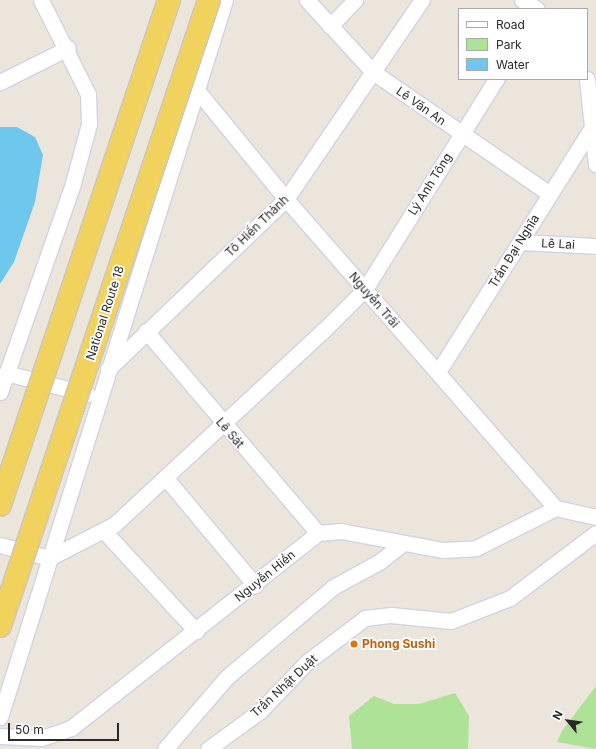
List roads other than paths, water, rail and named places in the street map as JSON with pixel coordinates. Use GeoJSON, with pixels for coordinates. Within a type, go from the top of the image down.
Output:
{"type":"FeatureCollection","features":[{"type":"Feature","properties":{"kind":"main road"},"geometry":{"type":"LineString","coordinates":[[0,467],[156,0]]}},
{"type":"Feature","properties":{"kind":"main road"},"geometry":{"type":"LineString","coordinates":[[0,505],[168,0]]}},
{"type":"Feature","properties":{"kind":"main road","name":"National Route 18"},"geometry":{"type":"LineString","coordinates":[[0,587],[196,0]]}},
{"type":"Feature","properties":{"kind":"main road","name":"National Route 18"},"geometry":{"type":"LineString","coordinates":[[0,626],[209,0]]}},
{"type":"Feature","properties":{"kind":"street"},"geometry":{"type":"LineString","coordinates":[[0,392],[73,183],[89,124],[88,94],[68,48],[41,0]]}},
{"type":"Feature","properties":{"kind":"street"},"geometry":{"type":"LineString","coordinates":[[0,717],[107,370],[225,0]]}},
{"type":"Feature","properties":{"kind":"street","name":"Lê Văn An"},"geometry":{"type":"LineString","coordinates":[[307,0],[373,72],[550,194]]}},
{"type":"Feature","properties":{"kind":"street"},"geometry":{"type":"LineString","coordinates":[[330,26],[354,0]]}},
{"type":"Feature","properties":{"kind":"street","name":"Tô Hiến Thành"},"geometry":{"type":"LineString","coordinates":[[107,370],[146,331],[286,199],[422,0]]}},
{"type":"Feature","properties":{"kind":"street"},"geometry":{"type":"LineString","coordinates":[[522,0],[535,8]]}},
{"type":"Feature","properties":{"kind":"street"},"geometry":{"type":"LineString","coordinates":[[0,82],[68,48]]}},
{"type":"Feature","properties":{"kind":"street","name":"Lý Anh Tông"},"geometry":{"type":"LineString","coordinates":[[49,558],[104,531],[165,477],[365,289],[495,80]]}},
{"type":"Feature","properties":{"kind":"street"},"geometry":{"type":"LineString","coordinates":[[587,80],[590,131],[596,165]]}},
{"type":"Feature","properties":{"kind":"street","name":"Nguyễn Trãi"},"geometry":{"type":"LineString","coordinates":[[196,89],[286,199],[556,508]]}},
{"type":"Feature","properties":{"kind":"street","name":"Trần Đại Nghĩa"},"geometry":{"type":"LineString","coordinates":[[438,372],[590,131]]}},
{"type":"Feature","properties":{"kind":"street","name":"Lê Lai"},"geometry":{"type":"LineString","coordinates":[[520,242],[596,246]]}},
{"type":"Feature","properties":{"kind":"street","name":"Lê Sát"},"geometry":{"type":"LineString","coordinates":[[146,331],[221,424],[318,533]]}},
{"type":"Feature","properties":{"kind":"street"},"geometry":{"type":"LineString","coordinates":[[6,372],[99,397]]}},
{"type":"Feature","properties":{"kind":"street"},"geometry":{"type":"LineString","coordinates":[[165,477],[255,585]]}},
{"type":"Feature","properties":{"kind":"street"},"geometry":{"type":"LineString","coordinates":[[318,533],[341,531],[402,544],[443,550],[476,548],[556,508],[596,517]]}},
{"type":"Feature","properties":{"kind":"street"},"geometry":{"type":"LineString","coordinates":[[104,531],[196,631]]}},
{"type":"Feature","properties":{"kind":"street","name":"Nguyễn Hiền"},"geometry":{"type":"LineString","coordinates":[[0,736],[42,738],[71,728],[255,585],[318,533]]}},
{"type":"Feature","properties":{"kind":"street","name":"Trần Nhật Duật"},"geometry":{"type":"LineString","coordinates":[[208,749],[260,710],[307,662],[365,618],[391,615],[451,621],[510,598],[596,533]]}},
{"type":"Feature","properties":{"kind":"street"},"geometry":{"type":"LineString","coordinates":[[165,749],[227,677],[333,587],[379,562],[402,544]]}},
{"type":"Feature","properties":{"kind":"street"},"geometry":{"type":"LineString","coordinates":[[0,545],[49,558]]}},
{"type":"Feature","properties":{"kind":"water"},"geometry":{"type":"Polygon","coordinates":[[[0,127],[17,127],[35,137],[43,155],[35,202],[14,262],[0,284],[0,127]]]}},
{"type":"Feature","properties":{"kind":"place","name":"Phong Sushi"},"geometry":{"type":"Point","coordinates":[354,644]}}]}
